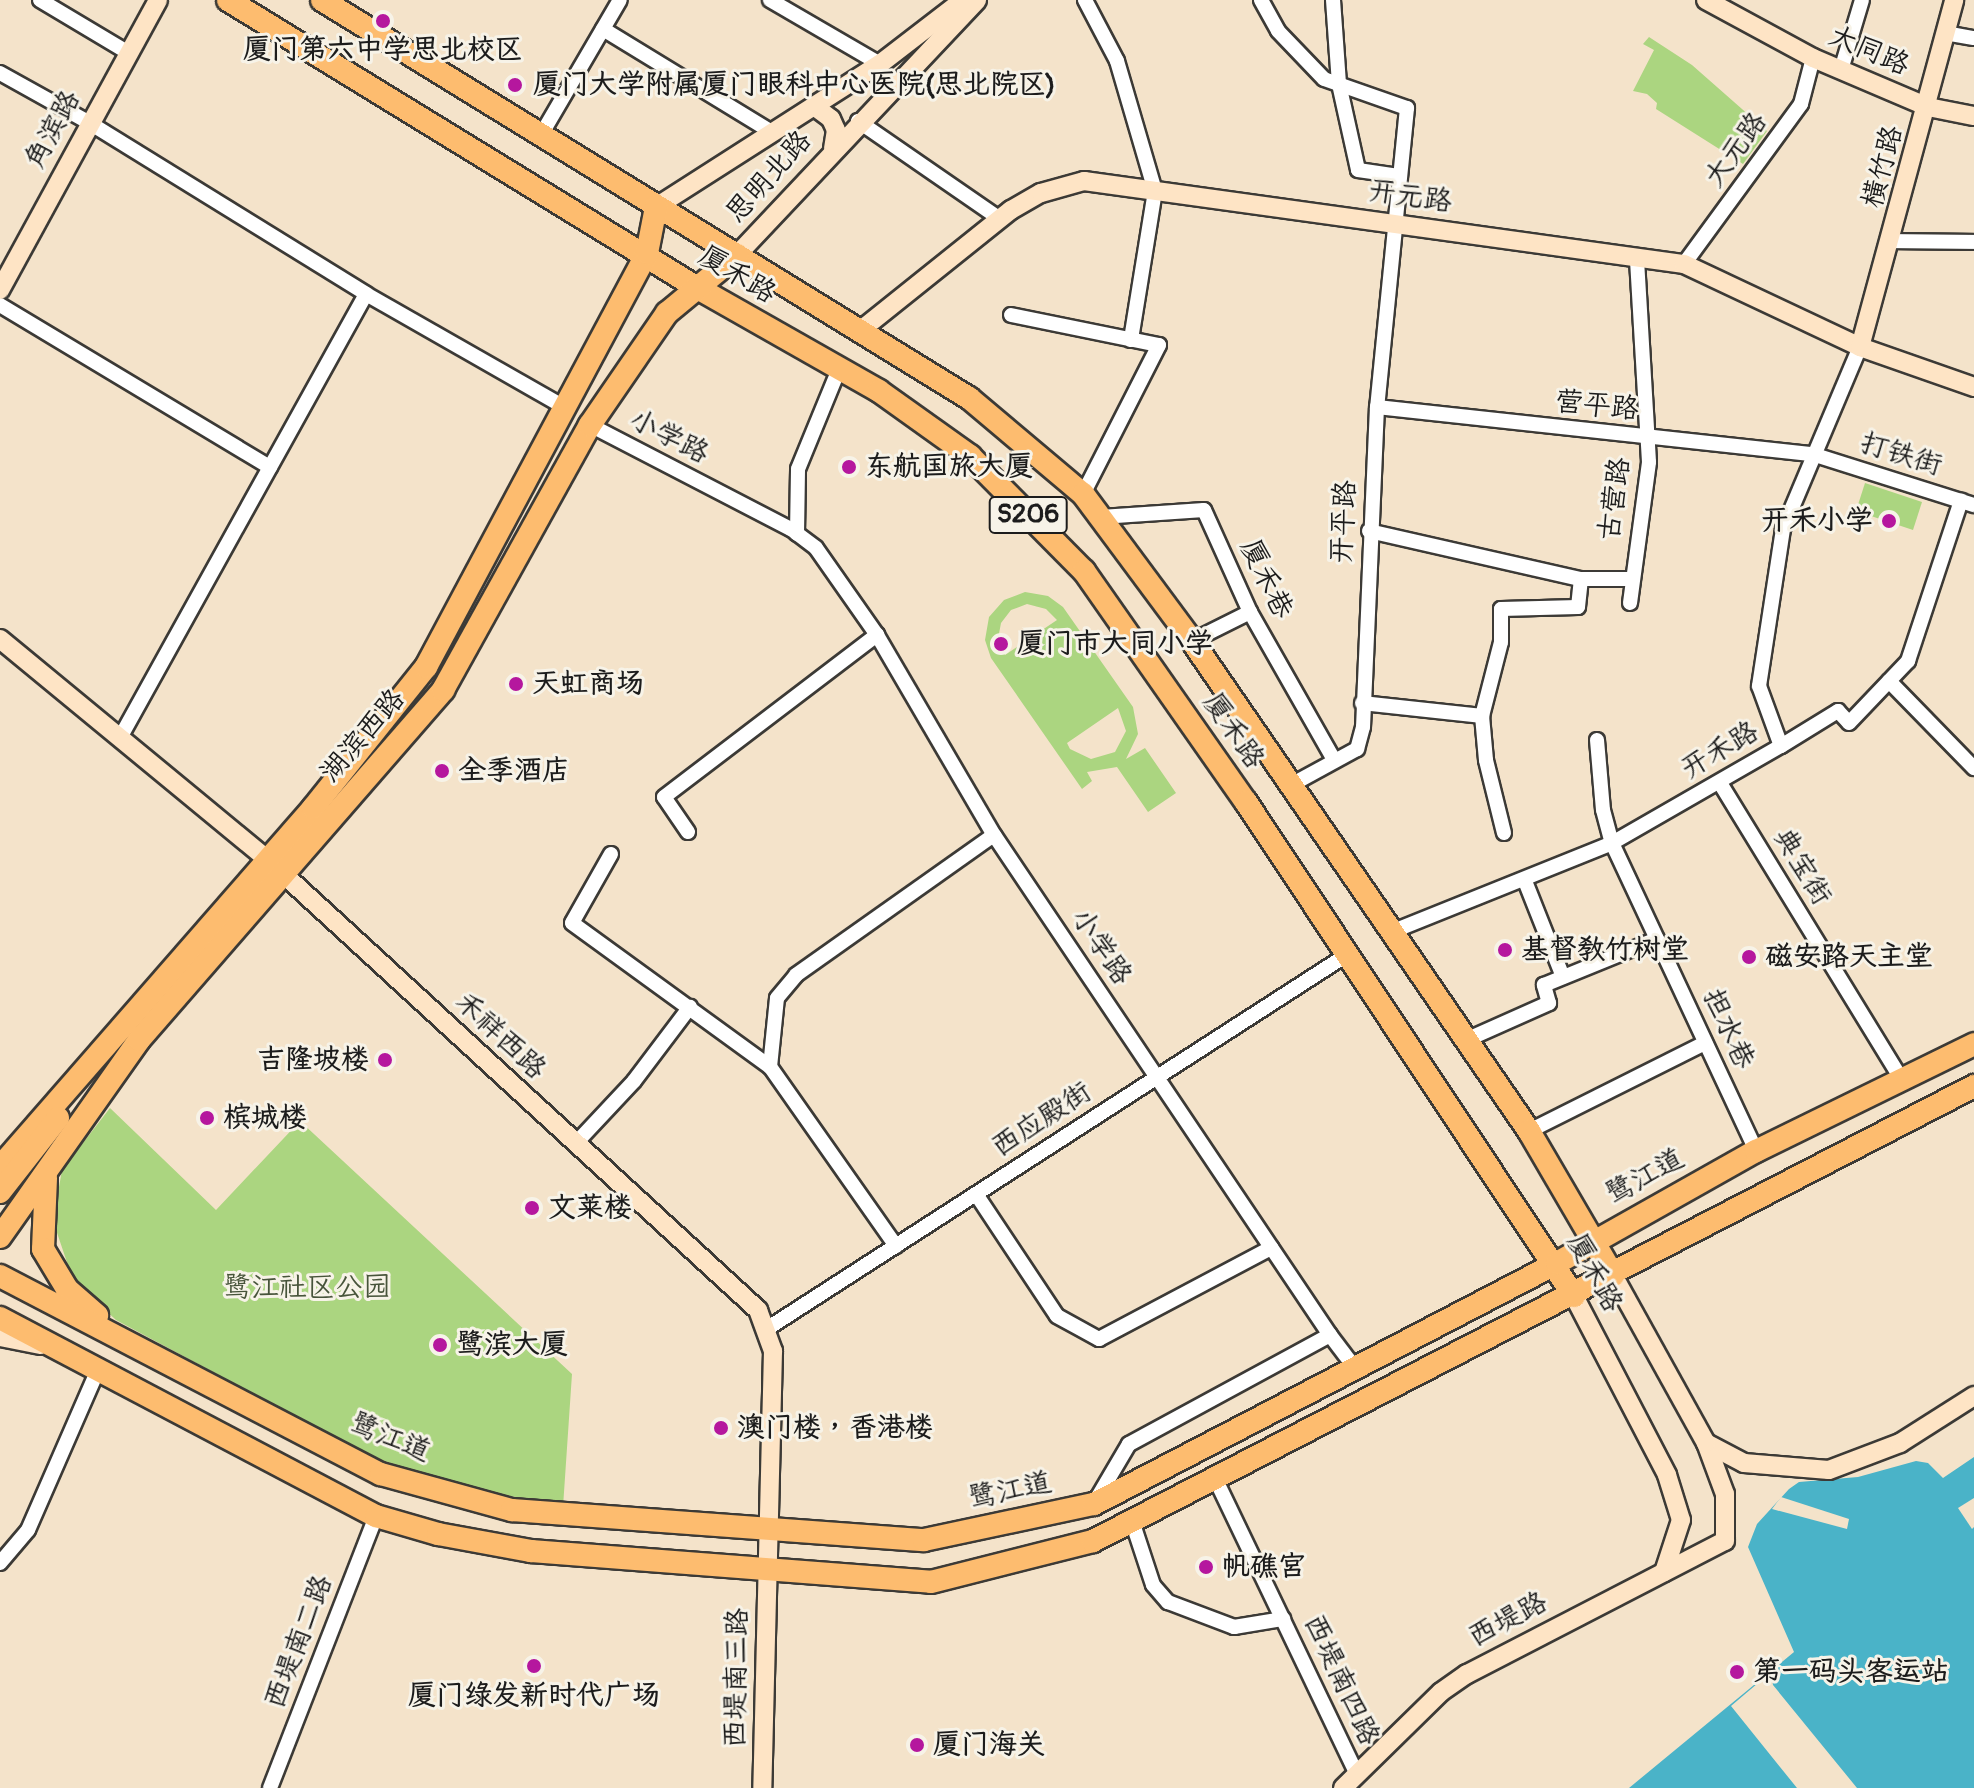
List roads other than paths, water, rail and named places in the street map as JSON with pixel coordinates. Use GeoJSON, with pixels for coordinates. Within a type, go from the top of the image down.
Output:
{"type":"FeatureCollection","features":[{"type":"Feature","properties":{"kind":"main road","name":"厦禾路"},"geometry":{"type":"LineString","coordinates":[[228,0],[647,253],[696,287],[839,369],[970,456],[1084,571],[1557,1263],[1574,1296]]}},
{"type":"Feature","properties":{"kind":"main road","name":"厦禾路"},"geometry":{"type":"LineString","coordinates":[[322,0],[969,398],[1083,494],[1192,641],[1529,1131],[1613,1275]]}},
{"type":"Feature","properties":{"kind":"main road","name":"湖滨西路"},"geometry":{"type":"LineString","coordinates":[[0,1237],[139,1040],[426,667],[568,409],[647,253],[656,207]]}},
{"type":"Feature","properties":{"kind":"main road","name":"湖滨西路"},"geometry":{"type":"LineString","coordinates":[[0,1167],[83,1070],[443,690],[590,425],[667,313],[737,255]]}},
{"type":"Feature","properties":{"kind":"main road","name":"鹭江道"},"geometry":{"type":"LineString","coordinates":[[0,1276],[115,1332],[381,1474],[512,1510],[924,1540],[1094,1504],[1557,1263],[1756,1151],[1974,1044]]}},
{"type":"Feature","properties":{"kind":"main road"},"geometry":{"type":"LineString","coordinates":[[0,1192],[53,1128],[83,1070]]}},
{"type":"Feature","properties":{"kind":"main road"},"geometry":{"type":"LineString","coordinates":[[0,1318],[376,1516],[531,1551],[931,1582],[1093,1541],[1574,1296],[1974,1086]]}},
{"type":"Feature","properties":{"kind":"main road"},"geometry":{"type":"LineString","coordinates":[[0,1158],[27,1135]]}},
{"type":"Feature","properties":{"kind":"main road"},"geometry":{"type":"LineString","coordinates":[[46,1174],[41,1211],[43,1249],[67,1289],[115,1332]]}},
{"type":"Feature","properties":{"kind":"street"},"geometry":{"type":"LineString","coordinates":[[40,0],[127,52]]}},
{"type":"Feature","properties":{"kind":"street","name":"角滨路"},"geometry":{"type":"LineString","coordinates":[[0,290],[88,122],[158,0]]}},
{"type":"Feature","properties":{"kind":"street"},"geometry":{"type":"LineString","coordinates":[[541,135],[620,0]]}},
{"type":"Feature","properties":{"kind":"street"},"geometry":{"type":"LineString","coordinates":[[770,0],[880,64]]}},
{"type":"Feature","properties":{"kind":"street","name":"思明北路"},"geometry":{"type":"LineString","coordinates":[[656,207],[880,64],[963,0]]}},
{"type":"Feature","properties":{"kind":"street","name":"思明北路"},"geometry":{"type":"LineString","coordinates":[[737,255],[858,121],[977,0]]}},
{"type":"Feature","properties":{"kind":"street"},"geometry":{"type":"LineString","coordinates":[[1085,0],[1117,61],[1155,191],[1131,340]]}},
{"type":"Feature","properties":{"kind":"street"},"geometry":{"type":"LineString","coordinates":[[1261,0],[1278,31],[1324,79],[1339,84]]}},
{"type":"Feature","properties":{"kind":"street"},"geometry":{"type":"LineString","coordinates":[[1333,0],[1339,84],[1358,170],[1399,176]]}},
{"type":"Feature","properties":{"kind":"street","name":"大同路"},"geometry":{"type":"LineString","coordinates":[[1706,0],[1813,58],[1928,107],[1974,116]]}},
{"type":"Feature","properties":{"kind":"street"},"geometry":{"type":"LineString","coordinates":[[1841,70],[1862,0]]}},
{"type":"Feature","properties":{"kind":"street","name":"横竹路"},"geometry":{"type":"LineString","coordinates":[[1860,347],[1892,241],[1954,0]]}},
{"type":"Feature","properties":{"kind":"street"},"geometry":{"type":"LineString","coordinates":[[603,29],[772,132]]}},
{"type":"Feature","properties":{"kind":"street"},"geometry":{"type":"LineString","coordinates":[[1945,33],[1974,38]]}},
{"type":"Feature","properties":{"kind":"street","name":"大元路"},"geometry":{"type":"LineString","coordinates":[[1684,264],[1801,104],[1813,58]]}},
{"type":"Feature","properties":{"kind":"street"},"geometry":{"type":"LineString","coordinates":[[0,73],[88,122],[366,294],[568,409]]}},
{"type":"Feature","properties":{"kind":"street","name":"开平路"},"geometry":{"type":"LineString","coordinates":[[1291,785],[1357,749],[1377,407],[1407,108],[1339,84]]}},
{"type":"Feature","properties":{"kind":"street"},"geometry":{"type":"LineString","coordinates":[[814,106],[831,119],[836,130],[833,149]]}},
{"type":"Feature","properties":{"kind":"street"},"geometry":{"type":"LineString","coordinates":[[858,121],[1000,219]]}},
{"type":"Feature","properties":{"kind":"street","name":"开元路"},"geometry":{"type":"LineString","coordinates":[[861,330],[1000,219],[1041,193],[1084,181],[1684,264],[1860,347],[1974,387]]}},
{"type":"Feature","properties":{"kind":"street"},"geometry":{"type":"LineString","coordinates":[[1892,241],[1974,242]]}},
{"type":"Feature","properties":{"kind":"street","name":"古营路"},"geometry":{"type":"LineString","coordinates":[[1630,603],[1630,579],[1649,462],[1637,257]]}},
{"type":"Feature","properties":{"kind":"street"},"geometry":{"type":"LineString","coordinates":[[121,736],[366,294]]}},
{"type":"Feature","properties":{"kind":"street"},"geometry":{"type":"LineString","coordinates":[[0,305],[270,467]]}},
{"type":"Feature","properties":{"kind":"street"},"geometry":{"type":"LineString","coordinates":[[1011,315],[1159,345],[1083,494]]}},
{"type":"Feature","properties":{"kind":"street","name":"开禾路"},"geometry":{"type":"LineString","coordinates":[[1391,932],[1525,881],[1612,843],[1781,746],[1759,686],[1783,529],[1812,454],[1860,347]]}},
{"type":"Feature","properties":{"kind":"street"},"geometry":{"type":"LineString","coordinates":[[797,534],[798,469],[839,369]]}},
{"type":"Feature","properties":{"kind":"street","name":"营平路"},"geometry":{"type":"LineString","coordinates":[[1377,407],[1812,454]]}},
{"type":"Feature","properties":{"kind":"street","name":"小学路"},"geometry":{"type":"LineString","coordinates":[[590,425],[797,534],[816,548],[877,635],[994,835],[1355,1368]]}},
{"type":"Feature","properties":{"kind":"street","name":"打铁街"},"geometry":{"type":"LineString","coordinates":[[1812,454],[1968,503]]}},
{"type":"Feature","properties":{"kind":"street"},"geometry":{"type":"LineString","coordinates":[[1781,746],[1838,711],[1849,723],[1908,661],[1968,503]]}},
{"type":"Feature","properties":{"kind":"street","name":"厦禾巷"},"geometry":{"type":"LineString","coordinates":[[1101,517],[1204,510],[1250,612],[1334,760]]}},
{"type":"Feature","properties":{"kind":"street"},"geometry":{"type":"LineString","coordinates":[[1369,531],[1581,579],[1630,579]]}},
{"type":"Feature","properties":{"kind":"street"},"geometry":{"type":"LineString","coordinates":[[1504,833],[1486,760],[1482,716],[1501,642],[1501,609],[1578,607],[1581,579]]}},
{"type":"Feature","properties":{"kind":"street"},"geometry":{"type":"LineString","coordinates":[[1192,641],[1250,612]]}},
{"type":"Feature","properties":{"kind":"street"},"geometry":{"type":"LineString","coordinates":[[688,832],[664,797],[877,635]]}},
{"type":"Feature","properties":{"kind":"street","name":"禾祥西路"},"geometry":{"type":"LineString","coordinates":[[0,639],[121,736],[275,867],[758,1310],[773,1351],[768,1569]]}},
{"type":"Feature","properties":{"kind":"street"},"geometry":{"type":"LineString","coordinates":[[1889,681],[1974,768]]}},
{"type":"Feature","properties":{"kind":"street"},"geometry":{"type":"LineString","coordinates":[[1362,703],[1482,716]]}},
{"type":"Feature","properties":{"kind":"street","name":"担水巷"},"geometry":{"type":"LineString","coordinates":[[1597,740],[1603,810],[1612,843],[1756,1151]]}},
{"type":"Feature","properties":{"kind":"street","name":"典宝街"},"geometry":{"type":"LineString","coordinates":[[1720,783],[1902,1080]]}},
{"type":"Feature","properties":{"kind":"street"},"geometry":{"type":"LineString","coordinates":[[770,1067],[777,998],[796,975],[994,835]]}},
{"type":"Feature","properties":{"kind":"street"},"geometry":{"type":"LineString","coordinates":[[611,854],[572,923],[770,1067],[896,1246]]}},
{"type":"Feature","properties":{"kind":"street"},"geometry":{"type":"LineString","coordinates":[[1525,881],[1563,977]]}},
{"type":"Feature","properties":{"kind":"street"},"geometry":{"type":"LineString","coordinates":[[1466,1040],[1549,1003],[1544,985],[1657,939]]}},
{"type":"Feature","properties":{"kind":"street","name":"西应殿街"},"geometry":{"type":"LineString","coordinates":[[765,1330],[1348,954]]}},
{"type":"Feature","properties":{"kind":"street"},"geometry":{"type":"LineString","coordinates":[[576,1143],[634,1081],[690,1007]]}},
{"type":"Feature","properties":{"kind":"street"},"geometry":{"type":"LineString","coordinates":[[1529,1131],[1705,1043]]}},
{"type":"Feature","properties":{"kind":"street"},"geometry":{"type":"LineString","coordinates":[[976,1194],[1057,1316],[1099,1339],[1271,1248]]}},
{"type":"Feature","properties":{"kind":"street","name":"厦禾路"},"geometry":{"type":"LineString","coordinates":[[1613,1275],[1706,1443],[1725,1494],[1725,1541]]}},
{"type":"Feature","properties":{"kind":"street","name":"厦禾路"},"geometry":{"type":"LineString","coordinates":[[1574,1296],[1667,1475],[1681,1520],[1664,1572]]}},
{"type":"Feature","properties":{"kind":"street"},"geometry":{"type":"LineString","coordinates":[[1094,1504],[1129,1444],[1330,1335]]}},
{"type":"Feature","properties":{"kind":"street"},"geometry":{"type":"LineString","coordinates":[[0,1337],[57,1348]]}},
{"type":"Feature","properties":{"kind":"street"},"geometry":{"type":"LineString","coordinates":[[0,1563],[28,1530],[98,1370]]}},
{"type":"Feature","properties":{"kind":"street"},"geometry":{"type":"LineString","coordinates":[[1706,1443],[1744,1463],[1829,1470],[1900,1443],[1974,1396]]}},
{"type":"Feature","properties":{"kind":"street","name":"西堤南四路"},"geometry":{"type":"LineString","coordinates":[[1215,1478],[1357,1774]]}},
{"type":"Feature","properties":{"kind":"street","name":"西堤南二路"},"geometry":{"type":"LineString","coordinates":[[270,1788],[376,1516]]}},
{"type":"Feature","properties":{"kind":"street"},"geometry":{"type":"LineString","coordinates":[[1132,1521],[1153,1585],[1168,1602],[1234,1627],[1283,1619]]}},
{"type":"Feature","properties":{"kind":"street","name":"西堤路"},"geometry":{"type":"LineString","coordinates":[[1343,1788],[1467,1674],[1725,1541]]}},
{"type":"Feature","properties":{"kind":"street","name":"西堤南三路"},"geometry":{"type":"LineString","coordinates":[[762,1788],[768,1569]]}},
{"type":"Feature","properties":{"kind":"water"},"geometry":{"type":"Polygon","coordinates":[[[1974,1457],[1974,1788],[1629,1788],[1794,1652],[1748,1547],[1757,1524],[1789,1489],[1799,1482],[1858,1477],[1916,1461],[1928,1463],[1943,1478],[1974,1457]]]}},
{"type":"Feature","properties":{"kind":"place","name":"厦门第六中学思北校区"},"geometry":{"type":"Point","coordinates":[383,21]}},
{"type":"Feature","properties":{"kind":"place","name":"厦门大学附属厦门眼科中心医院(思北院区)"},"geometry":{"type":"Point","coordinates":[515,85]}},
{"type":"Feature","properties":{"kind":"place","name":"东航国旅大厦"},"geometry":{"type":"Point","coordinates":[849,467]}},
{"type":"Feature","properties":{"kind":"place","name":"开禾小学"},"geometry":{"type":"Point","coordinates":[1889,521]}},
{"type":"Feature","properties":{"kind":"place","name":"厦门市大同小学"},"geometry":{"type":"Point","coordinates":[1001,644]}},
{"type":"Feature","properties":{"kind":"place","name":"天虹商场"},"geometry":{"type":"Point","coordinates":[516,684]}},
{"type":"Feature","properties":{"kind":"place","name":"全季酒店"},"geometry":{"type":"Point","coordinates":[442,771]}},
{"type":"Feature","properties":{"kind":"place","name":"基督教竹树堂"},"geometry":{"type":"Point","coordinates":[1505,950]}},
{"type":"Feature","properties":{"kind":"place","name":"磁安路天主堂"},"geometry":{"type":"Point","coordinates":[1749,957]}},
{"type":"Feature","properties":{"kind":"place","name":"吉隆坡楼"},"geometry":{"type":"Point","coordinates":[385,1060]}},
{"type":"Feature","properties":{"kind":"place","name":"槟城楼"},"geometry":{"type":"Point","coordinates":[207,1118]}},
{"type":"Feature","properties":{"kind":"place","name":"文莱楼"},"geometry":{"type":"Point","coordinates":[532,1208]}},
{"type":"Feature","properties":{"kind":"place","name":"鹭滨大厦"},"geometry":{"type":"Point","coordinates":[440,1345]}},
{"type":"Feature","properties":{"kind":"place","name":"澳门楼，香港楼"},"geometry":{"type":"Point","coordinates":[721,1428]}},
{"type":"Feature","properties":{"kind":"place","name":"帆礁宫"},"geometry":{"type":"Point","coordinates":[1206,1567]}},
{"type":"Feature","properties":{"kind":"place","name":"厦门绿发新时代广场"},"geometry":{"type":"Point","coordinates":[534,1666]}},
{"type":"Feature","properties":{"kind":"place","name":"第一码头客运站"},"geometry":{"type":"Point","coordinates":[1737,1672]}},
{"type":"Feature","properties":{"kind":"place","name":"厦门海关"},"geometry":{"type":"Point","coordinates":[917,1745]}},
{"type":"Feature","properties":{"kind":"park label","name":"鹭江社区公园"},"geometry":{"type":"Point","coordinates":[307,1288]}}]}
